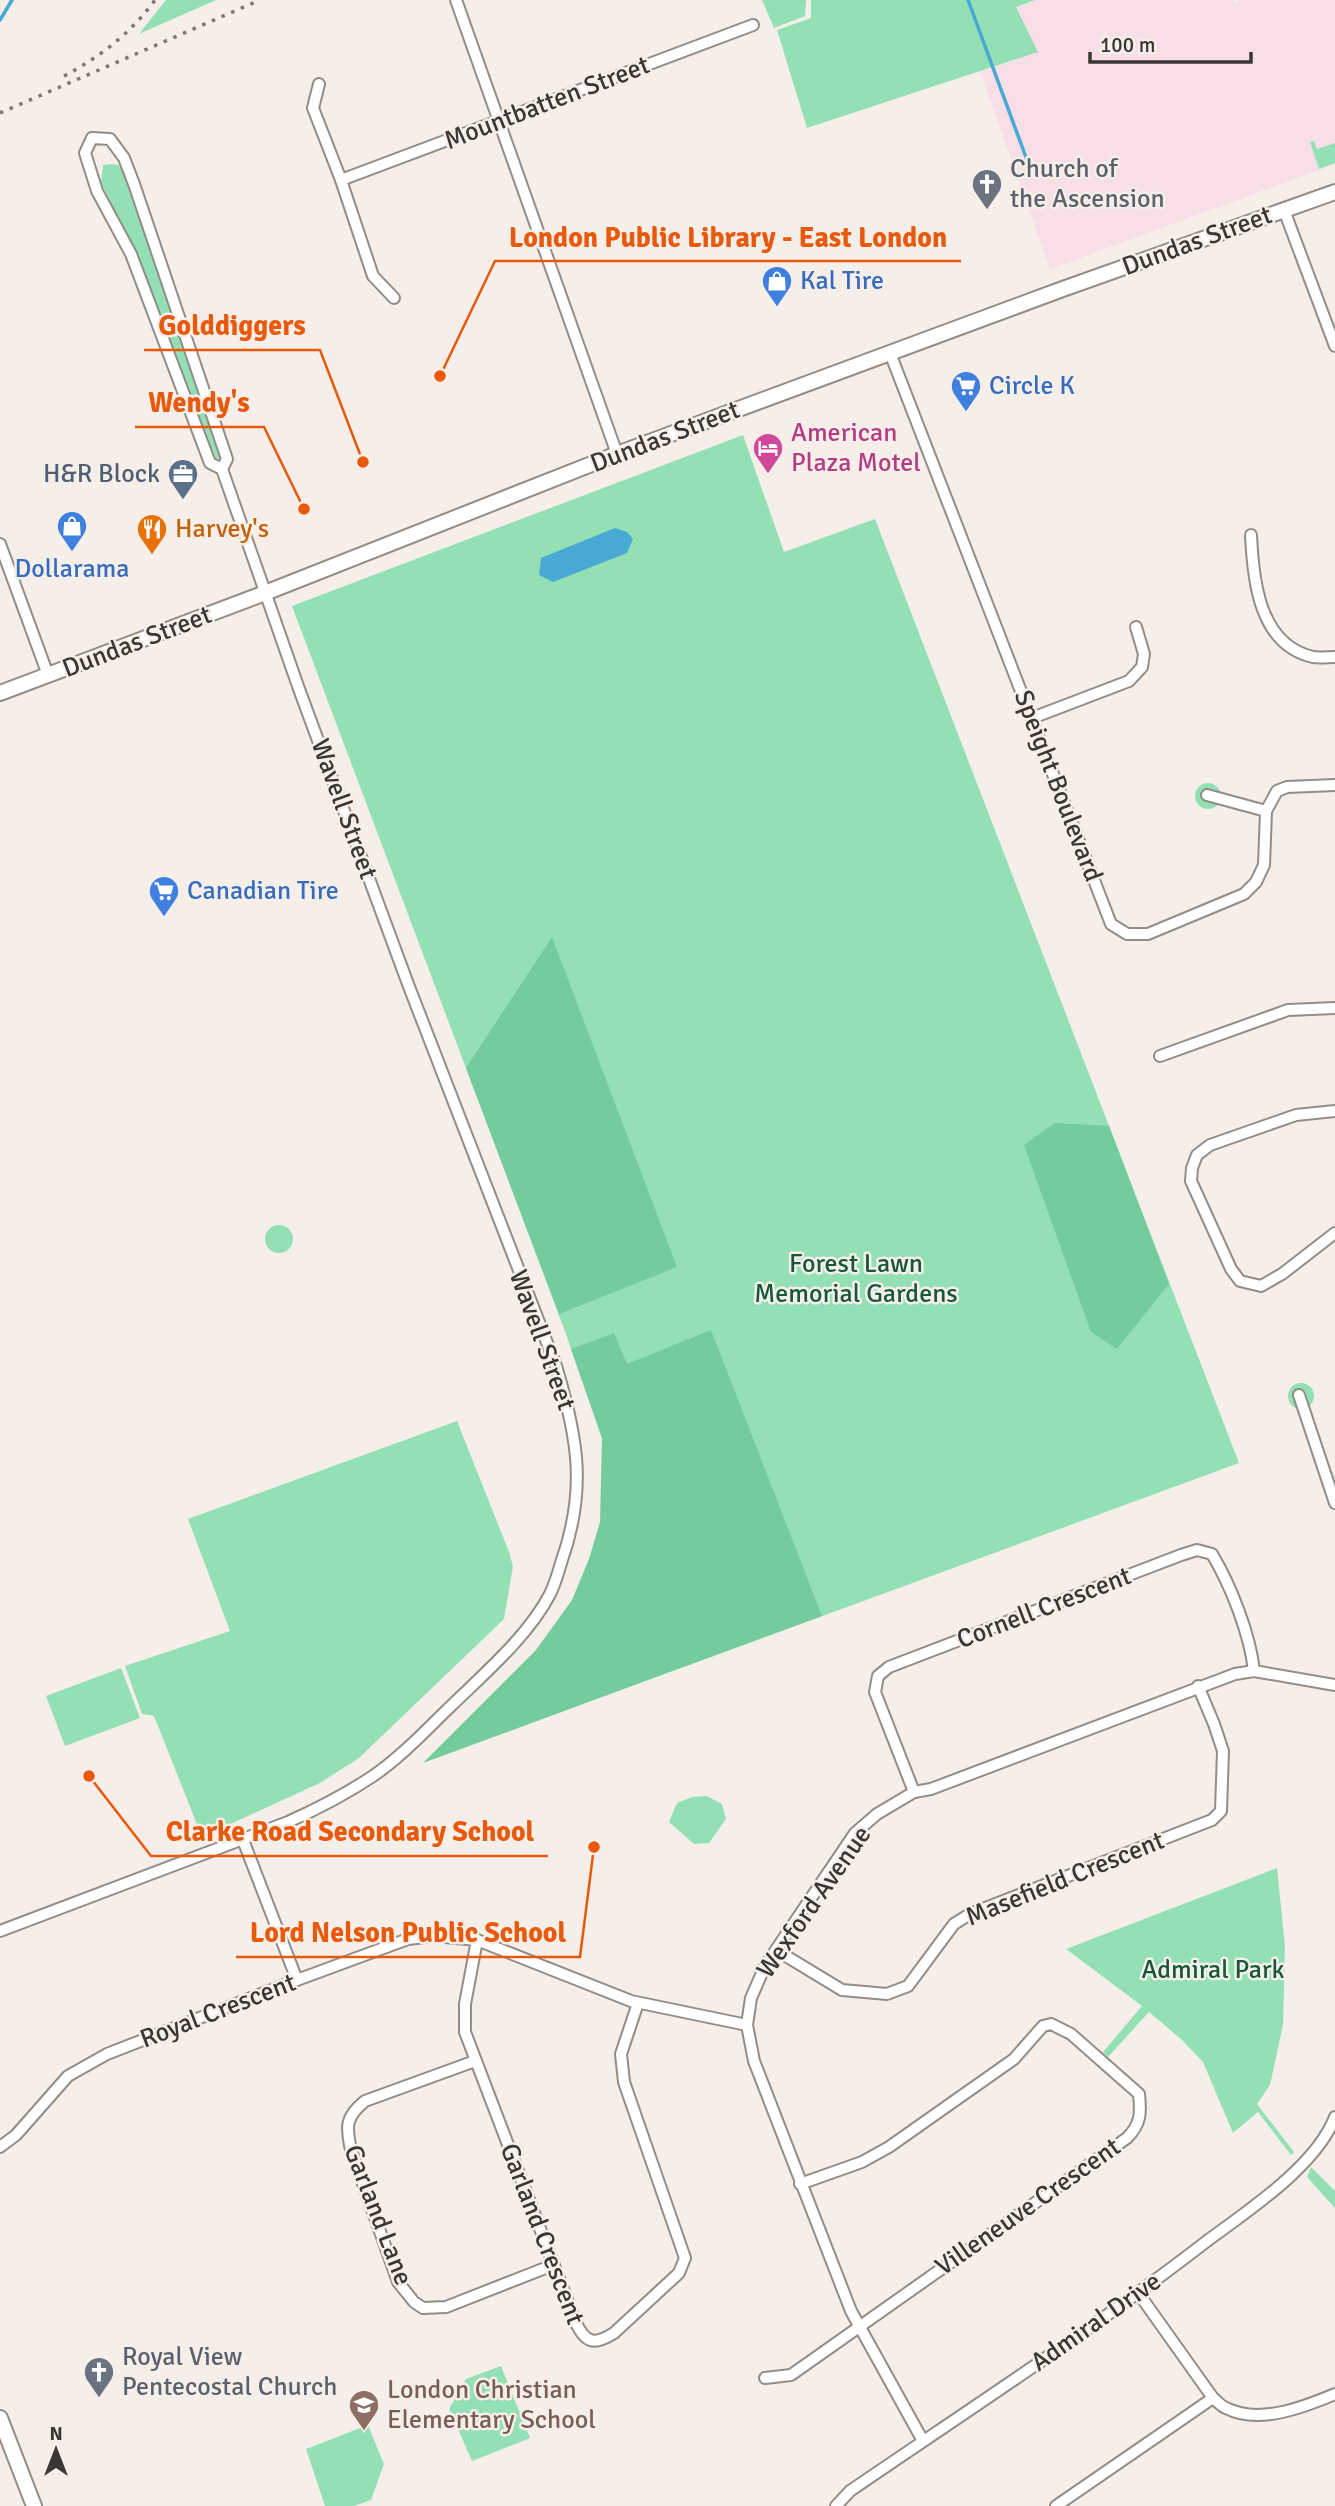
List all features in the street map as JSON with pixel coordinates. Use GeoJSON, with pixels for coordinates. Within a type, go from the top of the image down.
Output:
{"type":"FeatureCollection","features":[{"type":"Feature","properties":{"kind":"main road","name":"Dundas Street"},"geometry":{"type":"LineString","coordinates":[[0,693],[265,593],[617,454],[1335,192]]}},
{"type":"Feature","properties":{"kind":"main road"},"geometry":{"type":"LineString","coordinates":[[0,2418],[6,2453],[34,2506]]}},
{"type":"Feature","properties":{"kind":"street"},"geometry":{"type":"LineString","coordinates":[[456,0],[617,454]]}},
{"type":"Feature","properties":{"kind":"street","name":"Mountbatten Street"},"geometry":{"type":"LineString","coordinates":[[341,180],[753,25]]}},
{"type":"Feature","properties":{"kind":"street"},"geometry":{"type":"LineString","coordinates":[[319,84],[313,108],[341,180],[373,276],[394,298]]}},
{"type":"Feature","properties":{"kind":"street"},"geometry":{"type":"LineString","coordinates":[[92,138],[110,139],[124,158],[227,459],[222,469],[210,463],[131,254],[97,191],[85,153],[92,138]]}},
{"type":"Feature","properties":{"kind":"street"},"geometry":{"type":"LineString","coordinates":[[1284,210],[1335,346]]}},
{"type":"Feature","properties":{"kind":"street","name":"Speight Boulevard"},"geometry":{"type":"LineString","coordinates":[[890,354],[1111,925],[1127,934],[1148,934],[1244,894],[1256,882],[1264,865],[1266,811]]}},
{"type":"Feature","properties":{"kind":"street","name":"Wavell Street"},"geometry":{"type":"LineString","coordinates":[[0,1931],[243,1840],[325,1805],[374,1775],[423,1733],[522,1633],[550,1594],[569,1541],[577,1497],[577,1461],[571,1415],[555,1366],[416,1006],[222,469]]}},
{"type":"Feature","properties":{"kind":"street"},"geometry":{"type":"LineString","coordinates":[[1251,535],[1257,595],[1273,629],[1291,648],[1314,657],[1335,657]]}},
{"type":"Feature","properties":{"kind":"street"},"geometry":{"type":"LineString","coordinates":[[0,544],[48,675]]}},
{"type":"Feature","properties":{"kind":"street"},"geometry":{"type":"LineString","coordinates":[[1032,718],[1129,681],[1142,667],[1144,654],[1136,627]]}},
{"type":"Feature","properties":{"kind":"street"},"geometry":{"type":"LineString","coordinates":[[1207,795],[1266,811],[1277,791],[1287,787],[1335,785]]}},
{"type":"Feature","properties":{"kind":"street"},"geometry":{"type":"LineString","coordinates":[[1160,1056],[1288,1010],[1335,1008]]}},
{"type":"Feature","properties":{"kind":"street"},"geometry":{"type":"LineString","coordinates":[[1335,1111],[1296,1115],[1210,1145],[1197,1155],[1191,1181],[1231,1269],[1240,1280],[1261,1286],[1282,1274],[1335,1233]]}},
{"type":"Feature","properties":{"kind":"street"},"geometry":{"type":"LineString","coordinates":[[1298,1395],[1335,1503]]}},
{"type":"Feature","properties":{"kind":"street","name":"Cornell Crescent"},"geometry":{"type":"LineString","coordinates":[[914,1792],[875,1692],[878,1676],[890,1667],[1181,1555],[1197,1550],[1212,1554],[1252,1648],[1254,1671]]}},
{"type":"Feature","properties":{"kind":"street","name":"Wexford Avenue"},"geometry":{"type":"LineString","coordinates":[[922,2441],[851,2311],[754,2061],[747,2025],[751,1998],[765,1966],[855,1833],[877,1814],[914,1792],[944,1784],[1235,1674],[1254,1671],[1335,1685]]}},
{"type":"Feature","properties":{"kind":"street","name":"Masefield Crescent"},"geometry":{"type":"LineString","coordinates":[[776,1951],[842,1990],[887,1994],[908,1986],[954,1924],[970,1914],[1212,1820],[1221,1811],[1223,1751],[1198,1686]]}},
{"type":"Feature","properties":{"kind":"street"},"geometry":{"type":"LineString","coordinates":[[243,1840],[296,1980]]}},
{"type":"Feature","properties":{"kind":"street","name":"Royal Crescent"},"geometry":{"type":"LineString","coordinates":[[0,2147],[16,2135],[68,2076],[107,2054],[296,1980],[408,1940],[434,1936],[477,1940],[638,2003],[747,2025]]}},
{"type":"Feature","properties":{"kind":"street","name":"Garland Crescent"},"geometry":{"type":"LineString","coordinates":[[477,1940],[465,2004],[465,2032],[553,2265],[582,2336],[590,2341],[603,2340],[614,2333],[678,2273],[685,2258],[624,2082],[621,2054],[638,2003]]}},
{"type":"Feature","properties":{"kind":"street","name":"Villeneuve Crescent"},"geometry":{"type":"LineString","coordinates":[[800,2184],[862,2162],[889,2147],[1014,2059],[1042,2026],[1051,2024],[1071,2035],[1139,2094],[1141,2117],[1136,2130],[1127,2138],[860,2325]]}},
{"type":"Feature","properties":{"kind":"street","name":"Garland Lane"},"geometry":{"type":"LineString","coordinates":[[475,2061],[365,2101],[350,2118],[346,2131],[351,2150],[398,2282],[414,2302],[424,2308],[446,2307],[553,2265]]}},
{"type":"Feature","properties":{"kind":"street","name":"Admiral Drive"},"geometry":{"type":"LineString","coordinates":[[836,2506],[849,2491],[1139,2294],[1288,2180],[1330,2129],[1335,2117]]}},
{"type":"Feature","properties":{"kind":"street"},"geometry":{"type":"LineString","coordinates":[[1139,2294],[1213,2398],[1226,2409],[1260,2416],[1302,2407],[1335,2394]]}},
{"type":"Feature","properties":{"kind":"street"},"geometry":{"type":"LineString","coordinates":[[765,2378],[791,2375],[860,2325]]}},
{"type":"Feature","properties":{"kind":"street"},"geometry":{"type":"LineString","coordinates":[[1055,2506],[1213,2398]]}},
{"type":"Feature","properties":{"kind":"shaded area"},"geometry":{"type":"Polygon","coordinates":[[[1035,0],[1233,0],[1234,3],[1242,0],[1335,0],[1335,164],[1050,269],[980,71],[1037,52],[1015,7],[1035,0]]]}},
{"type":"Feature","properties":{"kind":"green space"},"geometry":{"type":"Polygon","coordinates":[[[166,0],[216,0],[139,34],[166,0]]]}},
{"type":"Feature","properties":{"kind":"green space"},"geometry":{"type":"Polygon","coordinates":[[[762,0],[806,0],[805,16],[774,28],[762,0]]]}},
{"type":"Feature","properties":{"kind":"green space"},"geometry":{"type":"Polygon","coordinates":[[[811,0],[1035,0],[1016,7],[1038,52],[807,128],[777,30],[811,18],[811,0]]]}},
{"type":"Feature","properties":{"kind":"green space"},"geometry":{"type":"Polygon","coordinates":[[[1314,141],[1317,149],[1335,143],[1335,163],[1319,169],[1310,142],[1314,141]]]}},
{"type":"Feature","properties":{"kind":"green space"},"geometry":{"type":"Polygon","coordinates":[[[111,164],[123,169],[221,458],[216,459],[142,271],[101,182],[103,165],[111,164]]]}},
{"type":"Feature","properties":{"kind":"green space","name":"Forest Lawn Memorial Gardens"},"geometry":{"type":"Polygon","coordinates":[[[743,435],[784,552],[875,519],[1239,1463],[681,1668],[566,1334],[292,606],[743,435]]]}},
{"type":"Feature","properties":{"kind":"green space"},"geometry":{"type":"Polygon","coordinates":[[[1208,783],[1217,787],[1221,796],[1217,805],[1208,809],[1199,805],[1195,796],[1199,787],[1208,783]]]}},
{"type":"Feature","properties":{"kind":"green space"},"geometry":{"type":"Polygon","coordinates":[[[552,937],[677,1267],[559,1314],[466,1068],[552,937]]]}},
{"type":"Feature","properties":{"kind":"green space"},"geometry":{"type":"Polygon","coordinates":[[[1055,1123],[1109,1126],[1169,1284],[1117,1349],[1091,1332],[1024,1145],[1055,1123]]]}},
{"type":"Feature","properties":{"kind":"green space"},"geometry":{"type":"Polygon","coordinates":[[[279,1225],[289,1229],[293,1239],[289,1249],[279,1253],[269,1249],[265,1239],[269,1229],[279,1225]]]}},
{"type":"Feature","properties":{"kind":"green space"},"geometry":{"type":"Polygon","coordinates":[[[711,1330],[822,1616],[423,1763],[536,1650],[572,1600],[589,1559],[600,1522],[602,1438],[571,1349],[614,1333],[627,1364],[711,1330]]]}},
{"type":"Feature","properties":{"kind":"green space"},"geometry":{"type":"Polygon","coordinates":[[[1301,1383],[1310,1387],[1314,1396],[1310,1405],[1301,1409],[1292,1405],[1288,1396],[1292,1387],[1301,1383]]]}},
{"type":"Feature","properties":{"kind":"green space"},"geometry":{"type":"Polygon","coordinates":[[[457,1421],[513,1566],[504,1619],[359,1758],[320,1783],[202,1837],[154,1716],[142,1714],[125,1666],[230,1631],[188,1519],[457,1421]]]}},
{"type":"Feature","properties":{"kind":"green space"},"geometry":{"type":"Polygon","coordinates":[[[121,1668],[140,1718],[65,1746],[46,1696],[121,1668]]]}},
{"type":"Feature","properties":{"kind":"green space"},"geometry":{"type":"Polygon","coordinates":[[[707,1796],[722,1804],[726,1819],[709,1843],[694,1844],[669,1822],[677,1803],[692,1797],[707,1796]]]}},
{"type":"Feature","properties":{"kind":"green space","name":"Admiral Park"},"geometry":{"type":"Polygon","coordinates":[[[1277,1868],[1285,1947],[1283,2025],[1270,2085],[1257,2104],[1294,2152],[1291,2155],[1258,2112],[1233,2133],[1203,2062],[1149,2012],[1108,2057],[1103,2052],[1142,2006],[1066,1949],[1277,1868]]]}},
{"type":"Feature","properties":{"kind":"green space"},"geometry":{"type":"Polygon","coordinates":[[[1311,2167],[1335,2191],[1335,2208],[1307,2177],[1311,2167]]]}},
{"type":"Feature","properties":{"kind":"green space"},"geometry":{"type":"Polygon","coordinates":[[[501,2366],[530,2438],[472,2461],[449,2409],[466,2379],[501,2366]]]}},
{"type":"Feature","properties":{"kind":"green space"},"geometry":{"type":"Polygon","coordinates":[[[368,2425],[384,2464],[371,2500],[354,2506],[325,2506],[306,2449],[368,2425]]]}},
{"type":"Feature","properties":{"kind":"water"},"geometry":{"type":"Polygon","coordinates":[[[615,528],[627,532],[633,539],[627,553],[553,582],[539,575],[541,558],[615,528]]]}},
{"type":"Feature","properties":{"kind":"waterway"},"geometry":{"type":"LineString","coordinates":[[0,20],[12,0]]}},
{"type":"Feature","properties":{"kind":"waterway"},"geometry":{"type":"LineString","coordinates":[[968,0],[1027,160]]}},
{"type":"Feature","properties":{"kind":"railway"},"geometry":{"type":"LineString","coordinates":[[64,76],[114,43],[136,23],[155,0]]}},
{"type":"Feature","properties":{"kind":"railway"},"geometry":{"type":"LineString","coordinates":[[0,113],[260,0]]}},
{"type":"Feature","properties":{"kind":"place","name":"Church of the Ascension"},"geometry":{"type":"Point","coordinates":[987,211]}},
{"type":"Feature","properties":{"kind":"place","name":"Kal Tire"},"geometry":{"type":"Point","coordinates":[777,308]}},
{"type":"Feature","properties":{"kind":"place","name":"London Public Library - East London"},"geometry":{"type":"Point","coordinates":[440,376]}},
{"type":"Feature","properties":{"kind":"place","name":"Circle K"},"geometry":{"type":"Point","coordinates":[966,413]}},
{"type":"Feature","properties":{"kind":"place","name":"Golddiggers"},"geometry":{"type":"Point","coordinates":[363,462]}},
{"type":"Feature","properties":{"kind":"place","name":"American Plaza Motel"},"geometry":{"type":"Point","coordinates":[768,475]}},
{"type":"Feature","properties":{"kind":"place","name":"H&R Block"},"geometry":{"type":"Point","coordinates":[183,501]}},
{"type":"Feature","properties":{"kind":"place","name":"Wendy's"},"geometry":{"type":"Point","coordinates":[304,509]}},
{"type":"Feature","properties":{"kind":"place","name":"Dollarama"},"geometry":{"type":"Point","coordinates":[72,553]}},
{"type":"Feature","properties":{"kind":"place","name":"Harvey's"},"geometry":{"type":"Point","coordinates":[152,556]}},
{"type":"Feature","properties":{"kind":"place","name":"Canadian Tire"},"geometry":{"type":"Point","coordinates":[164,918]}},
{"type":"Feature","properties":{"kind":"place","name":"Clarke Road Secondary School"},"geometry":{"type":"Point","coordinates":[89,1776]}},
{"type":"Feature","properties":{"kind":"place","name":"Lord Nelson Public School"},"geometry":{"type":"Point","coordinates":[594,1847]}},
{"type":"Feature","properties":{"kind":"place","name":"Royal View Pentecostal Church"},"geometry":{"type":"Point","coordinates":[99,2399]}},
{"type":"Feature","properties":{"kind":"place","name":"London Christian Elementary School"},"geometry":{"type":"Point","coordinates":[364,2432]}}]}
